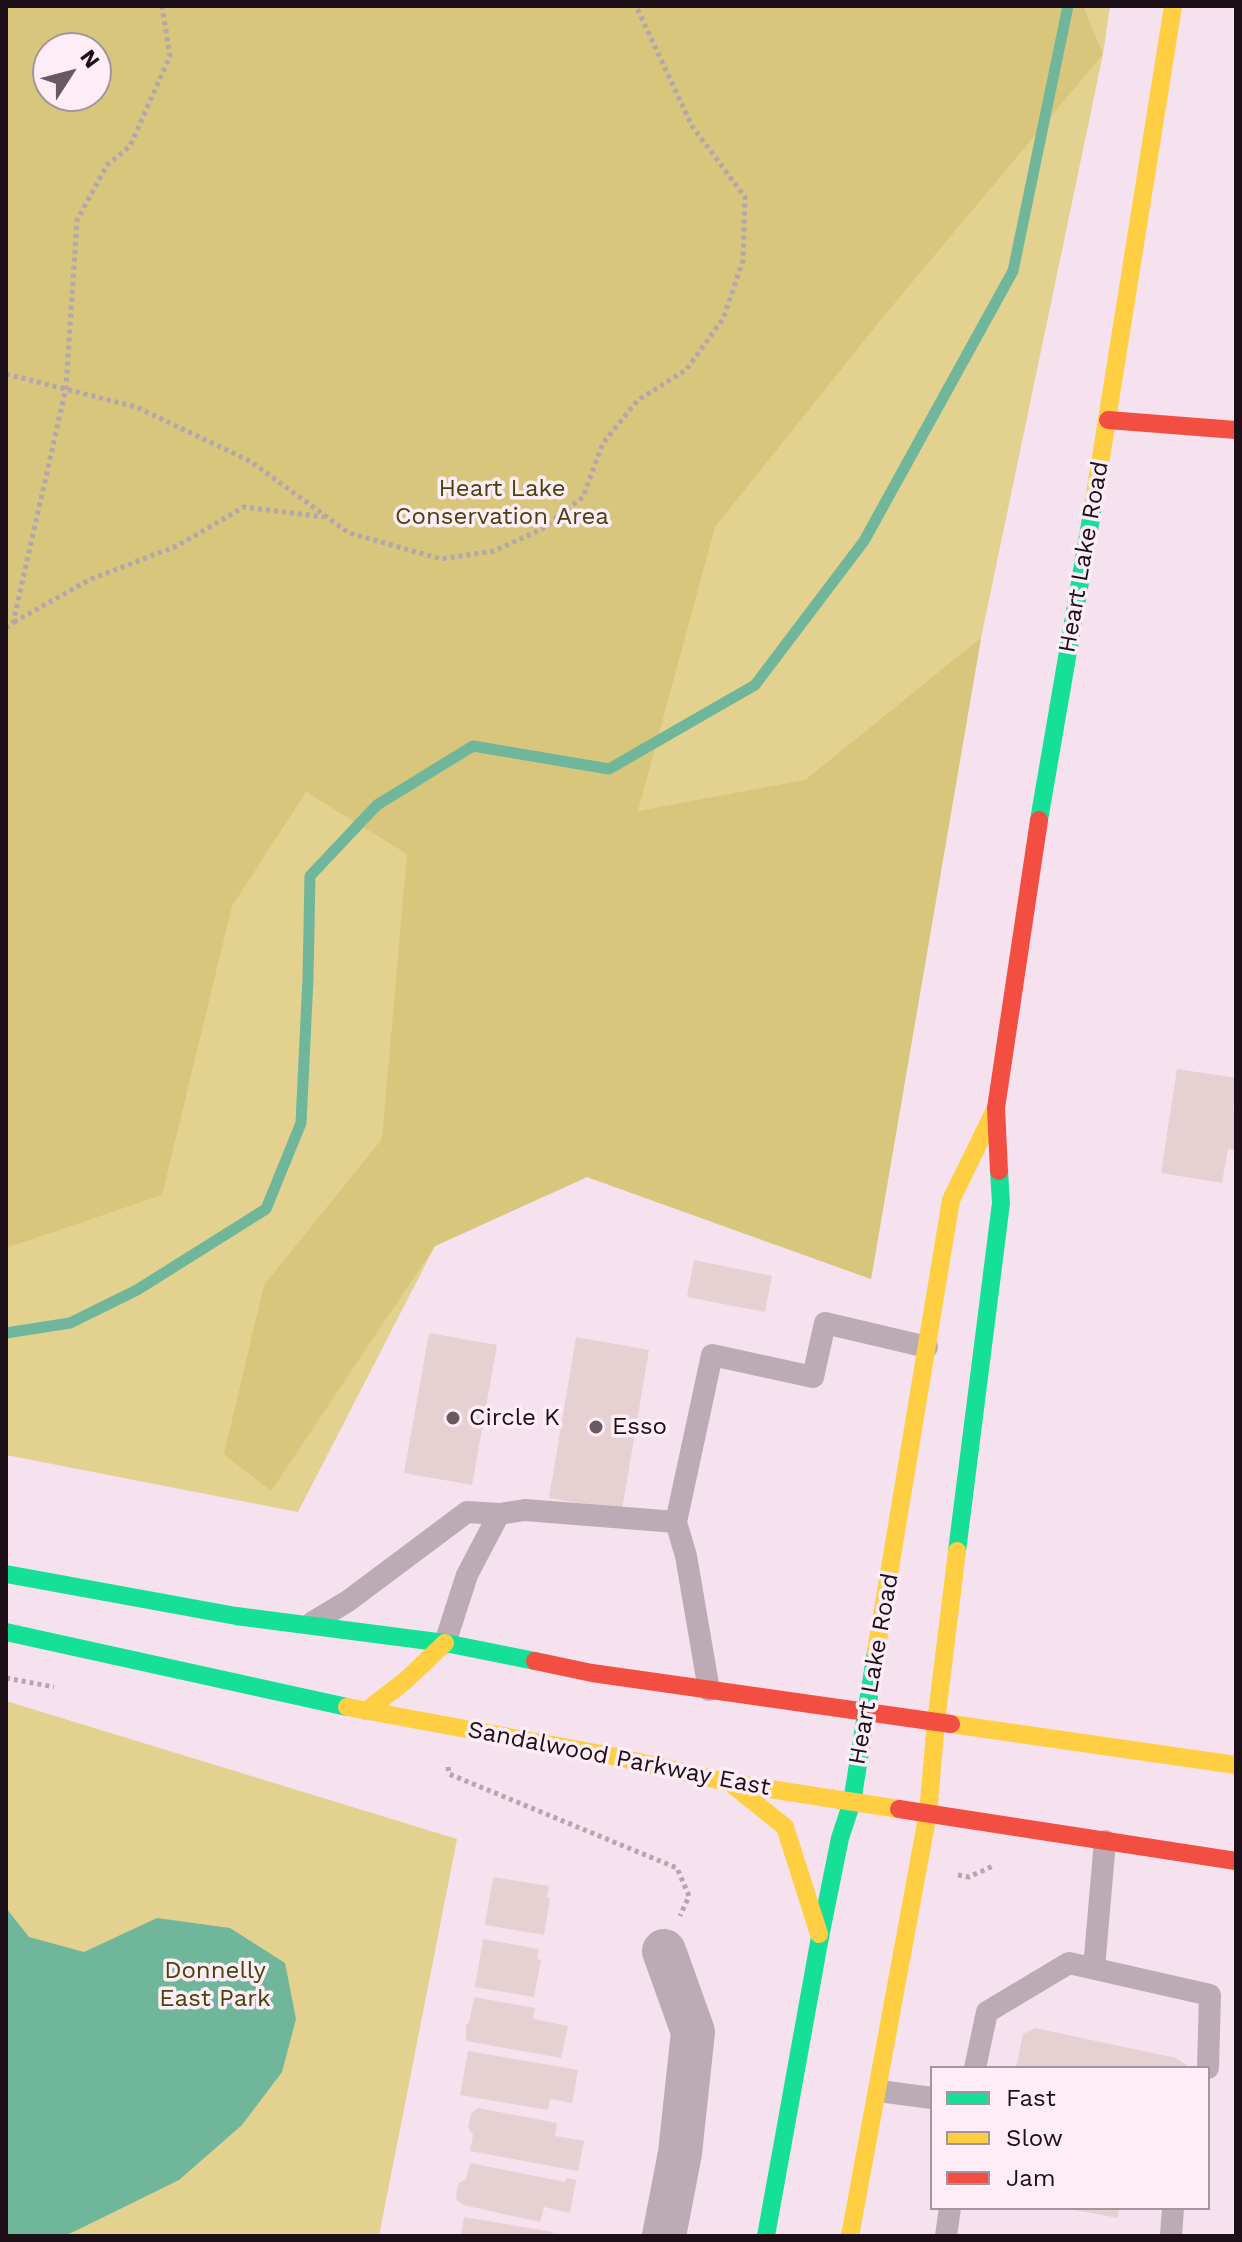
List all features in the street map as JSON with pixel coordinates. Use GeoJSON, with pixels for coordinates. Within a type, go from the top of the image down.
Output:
{"type":"FeatureCollection","features":[{"type":"Feature","properties":{"kind":"main road","name":"Heart Lake Road"},"geometry":{"type":"LineString","coordinates":[[850,2236],[928,1813],[936,1722],[1001,1203],[996,1108],[1038,823],[1108,420],[1173,6]]}},
{"type":"Feature","properties":{"kind":"main road"},"geometry":{"type":"LineString","coordinates":[[1108,420],[1236,430]]}},
{"type":"Feature","properties":{"kind":"main road","name":"Heart Lake Road"},"geometry":{"type":"LineString","coordinates":[[766,2236],[820,1937],[840,1838],[852,1802],[951,1200],[996,1108]]}},
{"type":"Feature","properties":{"kind":"main road"},"geometry":{"type":"LineString","coordinates":[[6,1574],[236,1616],[445,1643],[592,1673],[1236,1765]]}},
{"type":"Feature","properties":{"kind":"main road","name":"Sandalwood Parkway East"},"geometry":{"type":"LineString","coordinates":[[6,1632],[366,1711],[612,1756],[731,1783],[1235,1861]]}},
{"type":"Feature","properties":{"kind":"main road"},"geometry":{"type":"LineString","coordinates":[[366,1711],[405,1681],[445,1643]]}},
{"type":"Feature","properties":{"kind":"main road"},"geometry":{"type":"LineString","coordinates":[[731,1783],[785,1827],[820,1937]]}},
{"type":"Feature","properties":{"kind":"street"},"geometry":{"type":"LineString","coordinates":[[664,1951],[693,2032],[680,2153],[664,2236]]}},
{"type":"Feature","properties":{"kind":"lane"},"geometry":{"type":"LineString","coordinates":[[709,1690],[686,1556],[676,1522],[712,1355],[813,1377],[825,1323],[927,1347]]}},
{"type":"Feature","properties":{"kind":"lane"},"geometry":{"type":"LineString","coordinates":[[308,1626],[467,1512],[499,1514],[525,1510],[676,1522]]}},
{"type":"Feature","properties":{"kind":"lane"},"geometry":{"type":"LineString","coordinates":[[445,1643],[467,1575],[499,1514]]}},
{"type":"Feature","properties":{"kind":"lane"},"geometry":{"type":"LineString","coordinates":[[1094,1968],[1105,1841]]}},
{"type":"Feature","properties":{"kind":"lane"},"geometry":{"type":"LineString","coordinates":[[975,2066],[987,2012],[1069,1963],[1210,1995],[1208,2066]]}},
{"type":"Feature","properties":{"kind":"lane"},"geometry":{"type":"LineString","coordinates":[[879,2091],[930,2098]]}},
{"type":"Feature","properties":{"kind":"lane"},"geometry":{"type":"LineString","coordinates":[[946,2236],[950,2210]]}},
{"type":"Feature","properties":{"kind":"lane"},"geometry":{"type":"LineString","coordinates":[[1171,2236],[1173,2210]]}},
{"type":"Feature","properties":{"kind":"path"},"geometry":{"type":"LineString","coordinates":[[13,623],[66,388],[77,220],[107,165],[130,146],[170,56],[162,6]]}},
{"type":"Feature","properties":{"kind":"path"},"geometry":{"type":"LineString","coordinates":[[6,374],[136,407],[250,461],[349,533],[441,559],[494,551],[542,529],[583,497],[603,443],[638,400],[686,370],[723,319],[743,260],[745,197],[692,126],[636,6]]}},
{"type":"Feature","properties":{"kind":"path"},"geometry":{"type":"LineString","coordinates":[[6,628],[91,579],[177,546],[244,507],[328,518]]}},
{"type":"Feature","properties":{"kind":"path"},"geometry":{"type":"LineString","coordinates":[[447,1762],[449,1774],[677,1868],[689,1896],[664,1951]]}},
{"type":"Feature","properties":{"kind":"green space","name":"Heart Lake Conservation Area"},"geometry":{"type":"Polygon","coordinates":[[[6,6],[1110,6],[1103,54],[981,638],[871,1279],[587,1177],[435,1246],[298,1512],[6,1455],[6,6]]]}},
{"type":"Feature","properties":{"kind":"green space","name":"Heart Lake Conservation Area"},"geometry":{"type":"Polygon","coordinates":[[[6,6],[1083,6],[1103,54],[883,317],[715,527],[638,811],[805,780],[981,638],[871,1279],[587,1177],[435,1246],[271,1491],[224,1454],[264,1285],[382,1139],[407,854],[306,792],[232,906],[162,1195],[6,1248],[6,6]]]}},
{"type":"Feature","properties":{"kind":"green space","name":"Donnelly East Park"},"geometry":{"type":"Polygon","coordinates":[[[6,1701],[457,1839],[379,2236],[6,2236],[6,1701]]]}},
{"type":"Feature","properties":{"kind":"shaded area"},"geometry":{"type":"Polygon","coordinates":[[[6,1908],[29,1937],[84,1952],[157,1918],[230,1928],[285,1963],[296,2019],[282,2072],[242,2125],[179,2180],[65,2236],[6,2236],[6,1908]]]}},
{"type":"Feature","properties":{"kind":"building"},"geometry":{"type":"Polygon","coordinates":[[[1177,1069],[1236,1078],[1233,1113],[1236,1113],[1236,1150],[1228,1149],[1222,1183],[1161,1173],[1177,1069]]]}},
{"type":"Feature","properties":{"kind":"building"},"geometry":{"type":"Polygon","coordinates":[[[694,1260],[772,1276],[765,1312],[687,1297],[694,1260]]]}},
{"type":"Feature","properties":{"kind":"building"},"geometry":{"type":"Polygon","coordinates":[[[429,1333],[497,1345],[472,1485],[404,1473],[429,1333]]]}},
{"type":"Feature","properties":{"kind":"building"},"geometry":{"type":"Polygon","coordinates":[[[576,1337],[649,1350],[622,1510],[549,1498],[576,1337]]]}},
{"type":"Feature","properties":{"kind":"building"},"geometry":{"type":"Polygon","coordinates":[[[493,1877],[549,1886],[544,1935],[485,1925],[493,1877]]]}},
{"type":"Feature","properties":{"kind":"building"},"geometry":{"type":"Polygon","coordinates":[[[483,1939],[539,1949],[537,1959],[541,1960],[534,1997],[475,1987],[483,1939]]]}},
{"type":"Feature","properties":{"kind":"building"},"geometry":{"type":"Polygon","coordinates":[[[474,1997],[535,2008],[533,2019],[568,2026],[561,2058],[466,2041],[466,2025],[474,1997]]]}},
{"type":"Feature","properties":{"kind":"building"},"geometry":{"type":"Polygon","coordinates":[[[1035,2028],[1176,2058],[1187,2066],[1016,2066],[1023,2034],[1035,2028]]]}},
{"type":"Feature","properties":{"kind":"building"},"geometry":{"type":"Polygon","coordinates":[[[468,2051],[578,2070],[572,2103],[550,2099],[548,2110],[460,2095],[468,2051]]]}},
{"type":"Feature","properties":{"kind":"building"},"geometry":{"type":"Polygon","coordinates":[[[478,2108],[557,2123],[555,2136],[584,2141],[578,2171],[470,2151],[473,2135],[468,2127],[471,2114],[478,2108]]]}},
{"type":"Feature","properties":{"kind":"building"},"geometry":{"type":"Polygon","coordinates":[[[470,2163],[565,2182],[566,2178],[576,2180],[570,2213],[544,2207],[540,2222],[463,2205],[456,2199],[458,2184],[466,2179],[470,2163]]]}},
{"type":"Feature","properties":{"kind":"building"},"geometry":{"type":"Polygon","coordinates":[[[1075,2210],[1119,2210],[1118,2218],[1075,2210]]]}},
{"type":"Feature","properties":{"kind":"building"},"geometry":{"type":"Polygon","coordinates":[[[464,2217],[553,2232],[552,2236],[461,2236],[464,2217]]]}},
{"type":"Feature","properties":{"kind":"waterway"},"geometry":{"type":"LineString","coordinates":[[6,1333],[70,1323],[137,1290],[266,1209],[301,1123],[310,876],[377,805],[473,746],[609,769],[755,685],[864,541],[1013,271],[1068,6]]}},
{"type":"Feature","properties":{"kind":"traffic: fast"},"geometry":{"type":"LineString","coordinates":[[1039,820],[1094,501]]}},
{"type":"Feature","properties":{"kind":"traffic: fast"},"geometry":{"type":"LineString","coordinates":[[957,1551],[1001,1203],[999,1171]]}},
{"type":"Feature","properties":{"kind":"traffic: fast"},"geometry":{"type":"LineString","coordinates":[[6,1574],[236,1616],[445,1643],[535,1661]]}},
{"type":"Feature","properties":{"kind":"traffic: fast"},"geometry":{"type":"LineString","coordinates":[[6,1632],[347,1707]]}},
{"type":"Feature","properties":{"kind":"traffic: fast"},"geometry":{"type":"LineString","coordinates":[[766,2236],[820,1937],[840,1838],[852,1802],[876,1652]]}},
{"type":"Feature","properties":{"kind":"traffic: slow"},"geometry":{"type":"LineString","coordinates":[[1094,501],[1173,6]]}},
{"type":"Feature","properties":{"kind":"traffic: slow"},"geometry":{"type":"LineString","coordinates":[[876,1652],[951,1200],[995,1110]]}},
{"type":"Feature","properties":{"kind":"traffic: slow"},"geometry":{"type":"LineString","coordinates":[[850,2236],[928,1813],[957,1551]]}},
{"type":"Feature","properties":{"kind":"traffic: slow"},"geometry":{"type":"LineString","coordinates":[[366,1711],[405,1681],[445,1643]]}},
{"type":"Feature","properties":{"kind":"traffic: slow"},"geometry":{"type":"LineString","coordinates":[[347,1707],[612,1756],[731,1783],[899,1809]]}},
{"type":"Feature","properties":{"kind":"traffic: slow"},"geometry":{"type":"LineString","coordinates":[[951,1724],[1236,1765]]}},
{"type":"Feature","properties":{"kind":"traffic: slow"},"geometry":{"type":"LineString","coordinates":[[733,1785],[785,1827],[819,1934]]}},
{"type":"Feature","properties":{"kind":"traffic: jam"},"geometry":{"type":"LineString","coordinates":[[1108,420],[1236,430]]}},
{"type":"Feature","properties":{"kind":"traffic: jam"},"geometry":{"type":"LineString","coordinates":[[999,1171],[996,1108],[1039,820]]}},
{"type":"Feature","properties":{"kind":"traffic: jam"},"geometry":{"type":"LineString","coordinates":[[535,1661],[592,1673],[951,1724]]}},
{"type":"Feature","properties":{"kind":"traffic: jam"},"geometry":{"type":"LineString","coordinates":[[899,1809],[1236,1861]]}},
{"type":"Feature","properties":{"kind":"place","name":"Circle K"},"geometry":{"type":"Point","coordinates":[453,1418]}},
{"type":"Feature","properties":{"kind":"place","name":"Esso"},"geometry":{"type":"Point","coordinates":[596,1427]}}]}
